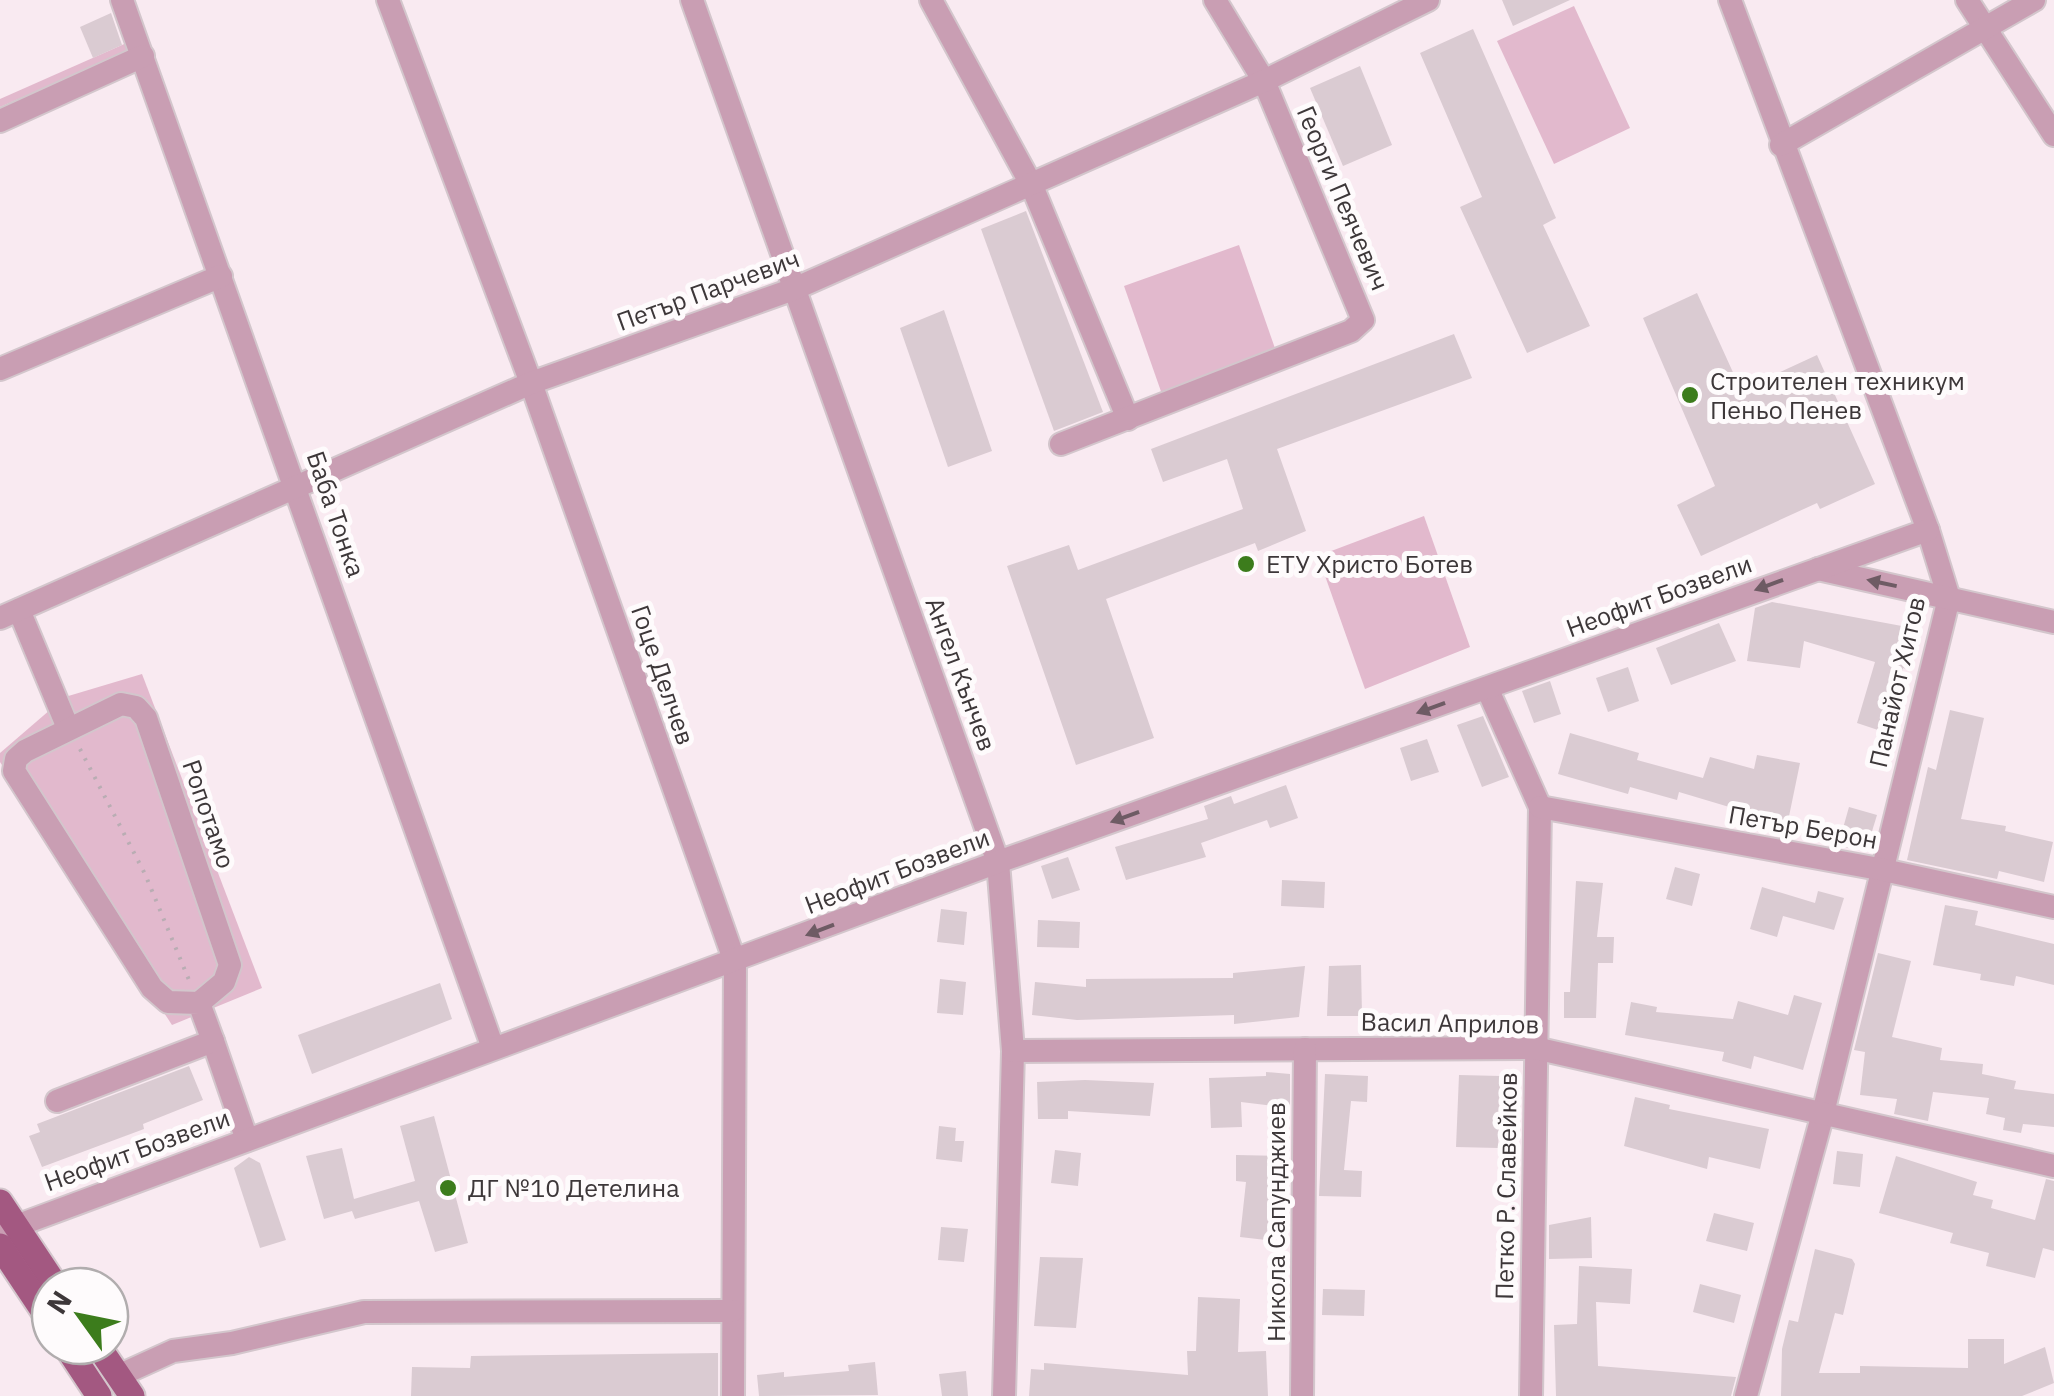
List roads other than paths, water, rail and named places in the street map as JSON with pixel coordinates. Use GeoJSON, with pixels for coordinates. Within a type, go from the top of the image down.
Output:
{"type":"FeatureCollection","features":[{"type":"Feature","properties":{"kind":"main road"},"geometry":{"type":"LineString","coordinates":[[3,1226],[38,1266]]}},
{"type":"Feature","properties":{"kind":"main road"},"geometry":{"type":"LineString","coordinates":[[3,1226],[30,1281]]}},
{"type":"Feature","properties":{"kind":"main road"},"geometry":{"type":"LineString","coordinates":[[79,1366],[99,1396]]}},
{"type":"Feature","properties":{"kind":"street","name":"Баба Тонка"},"geometry":{"type":"LineString","coordinates":[[122,0],[494,1048]]}},
{"type":"Feature","properties":{"kind":"street","name":"Гоце Делчев"},"geometry":{"type":"LineString","coordinates":[[388,0],[530,383],[735,962],[734,1396]]}},
{"type":"Feature","properties":{"kind":"street","name":"Ангел Кънчев"},"geometry":{"type":"LineString","coordinates":[[692,0],[998,862],[1012,1051],[1004,1396]]}},
{"type":"Feature","properties":{"kind":"street"},"geometry":{"type":"LineString","coordinates":[[931,0],[1032,186],[1128,420]]}},
{"type":"Feature","properties":{"kind":"street"},"geometry":{"type":"LineString","coordinates":[[1214,0],[1264,81]]}},
{"type":"Feature","properties":{"kind":"street","name":"Петър Парчевич"},"geometry":{"type":"LineString","coordinates":[[9,614],[530,383],[794,289],[1264,81],[1428,0]]}},
{"type":"Feature","properties":{"kind":"street","name":"Панайот Хитов"},"geometry":{"type":"LineString","coordinates":[[1730,0],[1928,530],[1949,598],[1879,869],[1822,1116],[1746,1396]]}},
{"type":"Feature","properties":{"kind":"street"},"geometry":{"type":"LineString","coordinates":[[1967,0],[2054,135]]}},
{"type":"Feature","properties":{"kind":"street"},"geometry":{"type":"LineString","coordinates":[[1781,145],[2034,0]]}},
{"type":"Feature","properties":{"kind":"street"},"geometry":{"type":"LineString","coordinates":[[0,121],[143,56]]}},
{"type":"Feature","properties":{"kind":"street","name":"Георги Пеячевич"},"geometry":{"type":"LineString","coordinates":[[1061,444],[1350,331],[1363,320],[1264,81]]}},
{"type":"Feature","properties":{"kind":"street"},"geometry":{"type":"LineString","coordinates":[[0,369],[221,276]]}},
{"type":"Feature","properties":{"kind":"street","name":"Неофит Бозвели"},"geometry":{"type":"LineString","coordinates":[[3,1226],[735,962],[998,862],[1928,530]]}},
{"type":"Feature","properties":{"kind":"street"},"geometry":{"type":"LineString","coordinates":[[1815,569],[2054,622]]}},
{"type":"Feature","properties":{"kind":"street"},"geometry":{"type":"LineString","coordinates":[[9,614],[68,728]]}},
{"type":"Feature","properties":{"kind":"street","name":"Петко Р. Славейков"},"geometry":{"type":"LineString","coordinates":[[1488,688],[1540,807],[1531,1396]]}},
{"type":"Feature","properties":{"kind":"street","name":"Ропотамо"},"geometry":{"type":"LineString","coordinates":[[121,704],[136,706],[146,718],[229,955],[224,982],[199,1003],[168,1002],[152,988],[17,777],[14,765],[20,756],[121,704]]}},
{"type":"Feature","properties":{"kind":"street","name":"Петър Берон"},"geometry":{"type":"LineString","coordinates":[[1540,807],[1879,869],[2054,906]]}},
{"type":"Feature","properties":{"kind":"street"},"geometry":{"type":"LineString","coordinates":[[199,1003],[248,1140]]}},
{"type":"Feature","properties":{"kind":"street"},"geometry":{"type":"LineString","coordinates":[[58,1101],[213,1042]]}},
{"type":"Feature","properties":{"kind":"street","name":"Васил Априлов"},"geometry":{"type":"LineString","coordinates":[[1012,1051],[1535,1048],[2054,1166]]}},
{"type":"Feature","properties":{"kind":"street","name":"Никола Сапунджиев"},"geometry":{"type":"LineString","coordinates":[[1302,1396],[1305,1049]]}},
{"type":"Feature","properties":{"kind":"street"},"geometry":{"type":"LineString","coordinates":[[125,1386],[173,1351],[364,1312],[732,1311]]}},
{"type":"Feature","properties":{"kind":"place","name":"Строителен техникум Пеньо Пенев"},"geometry":{"type":"Point","coordinates":[1690,395]}},
{"type":"Feature","properties":{"kind":"place","name":"ЕТУ Христо Ботев"},"geometry":{"type":"Point","coordinates":[1246,564]}},
{"type":"Feature","properties":{"kind":"place","name":"ДГ №10 Детелина"},"geometry":{"type":"Point","coordinates":[448,1188]}}]}
